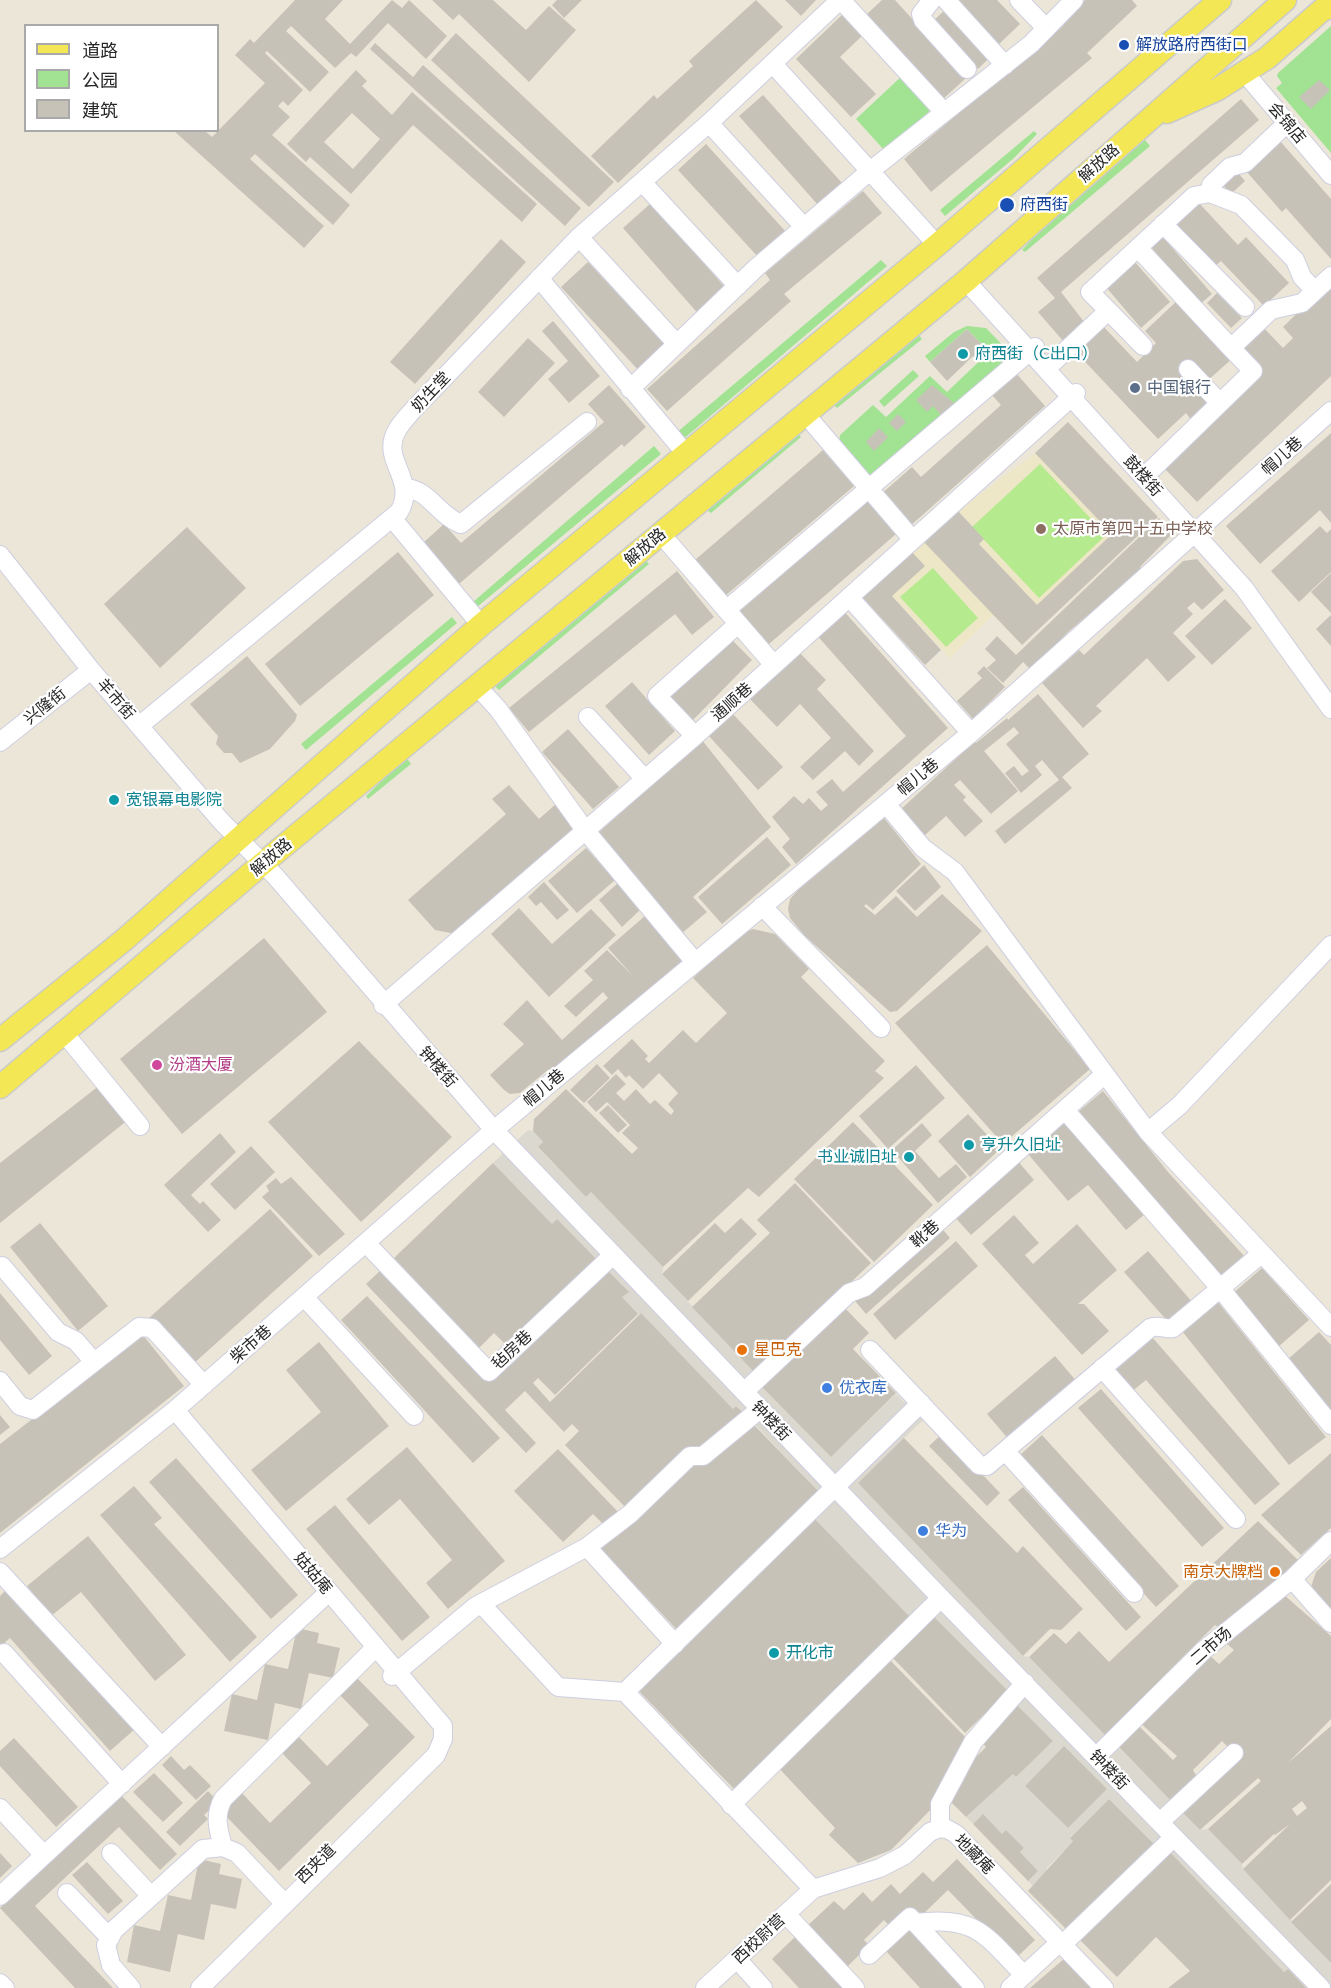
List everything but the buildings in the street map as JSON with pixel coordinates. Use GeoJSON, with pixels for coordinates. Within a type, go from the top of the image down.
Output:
{"type":"FeatureCollection","features":[{"type":"Feature","properties":{"kind":"main road"},"geometry":{"type":"LineString","coordinates":[[0,1040],[124,940],[481,625],[937,244],[1220,0]]}},
{"type":"Feature","properties":{"kind":"main road","name":"解放路"},"geometry":{"type":"LineString","coordinates":[[0,1087],[262,864],[969,279],[1285,0]]}},
{"type":"Feature","properties":{"kind":"main road"},"geometry":{"type":"LineString","coordinates":[[1146,121],[1218,89],[1267,58],[1322,10],[1331,7]]}},
{"type":"Feature","properties":{"kind":"street","name":"奶生堂"},"geometry":{"type":"LineString","coordinates":[[406,488],[392,445],[395,433],[413,410],[579,237],[643,183],[841,0]]}},
{"type":"Feature","properties":{"kind":"street"},"geometry":{"type":"LineString","coordinates":[[841,0],[944,112]]}},
{"type":"Feature","properties":{"kind":"street"},"geometry":{"type":"LineString","coordinates":[[932,0],[923,9],[923,20],[967,69]]}},
{"type":"Feature","properties":{"kind":"street"},"geometry":{"type":"LineString","coordinates":[[946,0],[1005,64]]}},
{"type":"Feature","properties":{"kind":"street"},"geometry":{"type":"LineString","coordinates":[[1018,0],[1045,27]]}},
{"type":"Feature","properties":{"kind":"street"},"geometry":{"type":"LineString","coordinates":[[630,390],[738,285],[804,227],[870,171],[1031,44],[1045,27],[1074,0]]}},
{"type":"Feature","properties":{"kind":"street"},"geometry":{"type":"LineString","coordinates":[[773,64],[937,244]]}},
{"type":"Feature","properties":{"kind":"street","name":"会锦店"},"geometry":{"type":"LineString","coordinates":[[1244,72],[1331,175]]}},
{"type":"Feature","properties":{"kind":"street"},"geometry":{"type":"LineString","coordinates":[[709,123],[804,227]]}},
{"type":"Feature","properties":{"kind":"street"},"geometry":{"type":"LineString","coordinates":[[1210,193],[1211,185],[1230,167],[1245,163],[1287,123]]}},
{"type":"Feature","properties":{"kind":"street"},"geometry":{"type":"LineString","coordinates":[[643,183],[738,285]]}},
{"type":"Feature","properties":{"kind":"street"},"geometry":{"type":"LineString","coordinates":[[1143,346],[1090,292],[1194,196],[1210,193],[1241,205],[1295,260],[1302,277],[1315,291]]}},
{"type":"Feature","properties":{"kind":"street"},"geometry":{"type":"LineString","coordinates":[[1163,224],[1245,307]]}},
{"type":"Feature","properties":{"kind":"street"},"geometry":{"type":"LineString","coordinates":[[579,237],[677,344]]}},
{"type":"Feature","properties":{"kind":"street"},"geometry":{"type":"LineString","coordinates":[[1138,248],[1253,371],[1146,475]]}},
{"type":"Feature","properties":{"kind":"street"},"geometry":{"type":"LineString","coordinates":[[1231,348],[1271,310],[1302,303],[1331,276]]}},
{"type":"Feature","properties":{"kind":"street"},"geometry":{"type":"LineString","coordinates":[[539,278],[630,390],[686,454]]}},
{"type":"Feature","properties":{"kind":"street","name":"鼓楼街"},"geometry":{"type":"LineString","coordinates":[[969,279],[1146,475],[1248,582],[1331,690]]}},
{"type":"Feature","properties":{"kind":"street"},"geometry":{"type":"LineString","coordinates":[[1048,367],[1108,311]]}},
{"type":"Feature","properties":{"kind":"street"},"geometry":{"type":"LineString","coordinates":[[695,736],[657,696],[732,617],[870,490],[1033,349]]}},
{"type":"Feature","properties":{"kind":"street"},"geometry":{"type":"LineString","coordinates":[[1188,369],[1220,403]]}},
{"type":"Feature","properties":{"kind":"street","name":"通顺巷"},"geometry":{"type":"LineString","coordinates":[[383,1005],[695,736],[1074,395]]}},
{"type":"Feature","properties":{"kind":"street","name":"帽儿巷"},"geometry":{"type":"LineString","coordinates":[[494,1130],[971,733],[1199,532],[1331,411]]}},
{"type":"Feature","properties":{"kind":"street"},"geometry":{"type":"LineString","coordinates":[[806,415],[913,540]]}},
{"type":"Feature","properties":{"kind":"street"},"geometry":{"type":"LineString","coordinates":[[140,726],[392,518],[405,503],[406,488],[422,493],[447,518],[460,524],[469,520],[587,422]]}},
{"type":"Feature","properties":{"kind":"street"},"geometry":{"type":"LineString","coordinates":[[392,518],[481,625]]}},
{"type":"Feature","properties":{"kind":"street","name":"鼓楼街"},"geometry":{"type":"LineString","coordinates":[[1199,532],[1244,588],[1331,709]]}},
{"type":"Feature","properties":{"kind":"street"},"geometry":{"type":"LineString","coordinates":[[661,534],[774,665]]}},
{"type":"Feature","properties":{"kind":"street","name":"羊市街"},"geometry":{"type":"LineString","coordinates":[[0,555],[91,670],[238,838]]}},
{"type":"Feature","properties":{"kind":"street"},"geometry":{"type":"LineString","coordinates":[[849,597],[971,733]]}},
{"type":"Feature","properties":{"kind":"street","name":"兴隆街"},"geometry":{"type":"LineString","coordinates":[[0,742],[91,670]]}},
{"type":"Feature","properties":{"kind":"street"},"geometry":{"type":"LineString","coordinates":[[477,686],[498,709],[585,830],[695,962]]}},
{"type":"Feature","properties":{"kind":"street"},"geometry":{"type":"LineString","coordinates":[[588,717],[644,778]]}},
{"type":"Feature","properties":{"kind":"street"},"geometry":{"type":"LineString","coordinates":[[886,804],[923,848],[955,872],[1151,1135],[1331,1326]]}},
{"type":"Feature","properties":{"kind":"street","name":"钟楼街"},"geometry":{"type":"LineString","coordinates":[[238,838],[494,1130],[941,1598],[1321,1988]]}},
{"type":"Feature","properties":{"kind":"street"},"geometry":{"type":"LineString","coordinates":[[762,906],[881,1028]]}},
{"type":"Feature","properties":{"kind":"street"},"geometry":{"type":"LineString","coordinates":[[1151,1135],[1331,945]]}},
{"type":"Feature","properties":{"kind":"street"},"geometry":{"type":"LineString","coordinates":[[1151,1135],[1186,1111],[1331,959]]}},
{"type":"Feature","properties":{"kind":"street"},"geometry":{"type":"LineString","coordinates":[[64,1034],[140,1126]]}},
{"type":"Feature","properties":{"kind":"street","name":"靴巷"},"geometry":{"type":"LineString","coordinates":[[744,1392],[849,1293],[865,1287],[1105,1074]]}},
{"type":"Feature","properties":{"kind":"street"},"geometry":{"type":"LineString","coordinates":[[1065,1110],[1220,1288],[1331,1425]]}},
{"type":"Feature","properties":{"kind":"street","name":"柴市巷"},"geometry":{"type":"LineString","coordinates":[[0,1549],[173,1412],[494,1130]]}},
{"type":"Feature","properties":{"kind":"street","name":"毡房巷"},"geometry":{"type":"LineString","coordinates":[[366,1243],[489,1372],[613,1255]]}},
{"type":"Feature","properties":{"kind":"street"},"geometry":{"type":"LineString","coordinates":[[870,1350],[979,1465],[987,1466],[1150,1328],[1157,1325],[1168,1329],[1173,1328],[1261,1254]]}},
{"type":"Feature","properties":{"kind":"street"},"geometry":{"type":"LineString","coordinates":[[2,1266],[58,1332],[76,1341],[94,1362]]}},
{"type":"Feature","properties":{"kind":"street"},"geometry":{"type":"LineString","coordinates":[[304,1297],[414,1416]]}},
{"type":"Feature","properties":{"kind":"street"},"geometry":{"type":"LineString","coordinates":[[0,1381],[20,1406],[33,1410],[139,1327],[153,1328],[204,1385]]}},
{"type":"Feature","properties":{"kind":"street"},"geometry":{"type":"LineString","coordinates":[[1102,1368],[1236,1520]]}},
{"type":"Feature","properties":{"kind":"street"},"geometry":{"type":"LineString","coordinates":[[625,1692],[921,1403]]}},
{"type":"Feature","properties":{"kind":"street"},"geometry":{"type":"LineString","coordinates":[[394,1674],[476,1606],[587,1547],[630,1514],[690,1456],[703,1456],[760,1409]]}},
{"type":"Feature","properties":{"kind":"street","name":"姑姑庵"},"geometry":{"type":"LineString","coordinates":[[173,1412],[374,1649],[440,1737]]}},
{"type":"Feature","properties":{"kind":"street"},"geometry":{"type":"LineString","coordinates":[[1005,1451],[1134,1593]]}},
{"type":"Feature","properties":{"kind":"street","name":"二市场"},"geometry":{"type":"LineString","coordinates":[[1096,1757],[1204,1650],[1292,1579],[1331,1541]]}},
{"type":"Feature","properties":{"kind":"street"},"geometry":{"type":"LineString","coordinates":[[587,1547],[675,1644]]}},
{"type":"Feature","properties":{"kind":"street"},"geometry":{"type":"LineString","coordinates":[[0,1572],[162,1747]]}},
{"type":"Feature","properties":{"kind":"street"},"geometry":{"type":"LineString","coordinates":[[1292,1579],[1331,1623]]}},
{"type":"Feature","properties":{"kind":"street"},"geometry":{"type":"LineString","coordinates":[[0,1896],[327,1594]]}},
{"type":"Feature","properties":{"kind":"street"},"geometry":{"type":"LineString","coordinates":[[731,1805],[941,1598]]}},
{"type":"Feature","properties":{"kind":"street"},"geometry":{"type":"LineString","coordinates":[[476,1606],[489,1610],[558,1687],[625,1692],[813,1889]]}},
{"type":"Feature","properties":{"kind":"street"},"geometry":{"type":"LineString","coordinates":[[223,1847],[216,1822],[223,1799],[374,1649]]}},
{"type":"Feature","properties":{"kind":"street"},"geometry":{"type":"LineString","coordinates":[[4,1653],[122,1784]]}},
{"type":"Feature","properties":{"kind":"street"},"geometry":{"type":"LineString","coordinates":[[940,1828],[940,1804],[973,1742],[1024,1683]]}},
{"type":"Feature","properties":{"kind":"street","name":"西夹道"},"geometry":{"type":"LineString","coordinates":[[200,1988],[440,1737]]}},
{"type":"Feature","properties":{"kind":"street"},"geometry":{"type":"LineString","coordinates":[[1160,1822],[1234,1753]]}},
{"type":"Feature","properties":{"kind":"street"},"geometry":{"type":"LineString","coordinates":[[0,1808],[44,1855]]}},
{"type":"Feature","properties":{"kind":"street","name":"地藏庵"},"geometry":{"type":"LineString","coordinates":[[813,1889],[880,1868],[904,1855],[930,1832],[947,1828],[957,1834],[1104,1988]]}},
{"type":"Feature","properties":{"kind":"street"},"geometry":{"type":"LineString","coordinates":[[1010,1988],[1174,1836]]}},
{"type":"Feature","properties":{"kind":"street"},"geometry":{"type":"LineString","coordinates":[[131,1988],[111,1965],[106,1945],[114,1930],[203,1849],[223,1847],[237,1853],[283,1901]]}},
{"type":"Feature","properties":{"kind":"street"},"geometry":{"type":"LineString","coordinates":[[111,1853],[151,1896]]}},
{"type":"Feature","properties":{"kind":"street","name":"西校尉营"},"geometry":{"type":"LineString","coordinates":[[705,1988],[813,1889]]}},
{"type":"Feature","properties":{"kind":"street"},"geometry":{"type":"LineString","coordinates":[[67,1893],[110,1938]]}},
{"type":"Feature","properties":{"kind":"street","name":"西夹道"},"geometry":{"type":"LineString","coordinates":[[190,1988],[283,1901]]}},
{"type":"Feature","properties":{"kind":"street"},"geometry":{"type":"LineString","coordinates":[[786,1914],[855,1988]]}},
{"type":"Feature","properties":{"kind":"street"},"geometry":{"type":"LineString","coordinates":[[869,1955],[910,1917],[975,1988]]}},
{"type":"Feature","properties":{"kind":"street"},"geometry":{"type":"LineString","coordinates":[[915,1923],[941,1919],[979,1929],[1024,1975]]}},
{"type":"Feature","properties":{"kind":"street"},"geometry":{"type":"LineString","coordinates":[[737,1959],[763,1988]]}},
{"type":"Feature","properties":{"kind":"street"},"geometry":{"type":"LineString","coordinates":[[0,1983],[5,1988]]}},
{"type":"Feature","properties":{"kind":"shaded area","name":"太原市第四十五中学校"},"geometry":{"type":"Polygon","coordinates":[[[1068,422],[1158,517],[1022,645],[993,615],[950,658],[892,596],[911,551],[958,511],[1035,453],[1068,422]]]}},
{"type":"Feature","properties":{"kind":"shaded area"},"geometry":{"type":"Polygon","coordinates":[[[528,1130],[533,1131],[543,1142],[538,1148],[586,1197],[591,1192],[663,1267],[662,1274],[756,1374],[761,1386],[831,1457],[896,1394],[923,1420],[858,1483],[1023,1656],[1029,1657],[1200,1830],[1208,1829],[1242,1864],[1243,1869],[1331,1963],[1331,1988],[1306,1988],[1288,1969],[1284,1972],[1169,1851],[1156,1846],[1109,1799],[1070,1837],[1073,1841],[1046,1869],[1048,1872],[1033,1886],[1028,1881],[1038,1871],[1020,1852],[1024,1848],[1006,1830],[1002,1834],[983,1815],[973,1824],[966,1817],[1013,1774],[1016,1777],[1053,1741],[1016,1704],[911,1618],[813,1517],[823,1496],[737,1406],[733,1409],[641,1314],[638,1314],[622,1297],[628,1292],[604,1267],[552,1224],[493,1163],[528,1130]],[[1064,1747],[1025,1786],[1068,1828],[1107,1789],[1064,1747]]]}},
{"type":"Feature","properties":{"kind":"green space"},"geometry":{"type":"Polygon","coordinates":[[[1331,26],[1331,153],[1276,88],[1282,83],[1277,76],[1278,73],[1331,26]]]}},
{"type":"Feature","properties":{"kind":"green space"},"geometry":{"type":"Polygon","coordinates":[[[904,74],[934,107],[885,151],[856,119],[904,74]]]}},
{"type":"Feature","properties":{"kind":"green space"},"geometry":{"type":"Polygon","coordinates":[[[1034,131],[1037,134],[1014,158],[945,216],[940,210],[1034,131]]]}},
{"type":"Feature","properties":{"kind":"green space"},"geometry":{"type":"Polygon","coordinates":[[[1145,140],[1150,146],[1025,252],[1022,250],[1051,219],[1145,140]]]}},
{"type":"Feature","properties":{"kind":"green space"},"geometry":{"type":"Polygon","coordinates":[[[881,260],[887,266],[681,441],[675,434],[881,260]]]}},
{"type":"Feature","properties":{"kind":"green space"},"geometry":{"type":"Polygon","coordinates":[[[967,326],[986,328],[1015,358],[872,480],[839,442],[840,435],[873,405],[886,417],[930,376],[947,392],[989,352],[967,329],[930,362],[925,356],[954,332],[967,326]]]}},
{"type":"Feature","properties":{"kind":"green space"},"geometry":{"type":"Polygon","coordinates":[[[917,333],[922,339],[837,408],[832,403],[917,333]]]}},
{"type":"Feature","properties":{"kind":"green space"},"geometry":{"type":"Polygon","coordinates":[[[913,370],[919,376],[884,407],[879,401],[913,370]]]}},
{"type":"Feature","properties":{"kind":"green space"},"geometry":{"type":"Polygon","coordinates":[[[796,431],[801,437],[711,513],[705,508],[796,431]]]}},
{"type":"Feature","properties":{"kind":"green space"},"geometry":{"type":"Polygon","coordinates":[[[654,446],[661,454],[477,607],[473,602],[654,446]]]}},
{"type":"Feature","properties":{"kind":"green space"},"geometry":{"type":"Polygon","coordinates":[[[1040,464],[1106,535],[1039,598],[972,527],[1040,464]]]}},
{"type":"Feature","properties":{"kind":"green space"},"geometry":{"type":"Polygon","coordinates":[[[644,558],[649,564],[499,690],[493,684],[644,558]]]}},
{"type":"Feature","properties":{"kind":"green space"},"geometry":{"type":"Polygon","coordinates":[[[933,568],[978,618],[946,647],[900,597],[933,568]]]}},
{"type":"Feature","properties":{"kind":"green space"},"geometry":{"type":"Polygon","coordinates":[[[452,617],[457,623],[306,750],[301,744],[452,617]]]}},
{"type":"Feature","properties":{"kind":"green space"},"geometry":{"type":"Polygon","coordinates":[[[406,757],[411,764],[368,799],[366,796],[406,757]]]}},
{"type":"Feature","properties":{"kind":"place","name":"解放路府西街口"},"geometry":{"type":"Point","coordinates":[1124,45]}},
{"type":"Feature","properties":{"kind":"place","name":"府西街"},"geometry":{"type":"Point","coordinates":[1007,205]}},
{"type":"Feature","properties":{"kind":"place","name":"府西街（C出口）"},"geometry":{"type":"Point","coordinates":[963,354]}},
{"type":"Feature","properties":{"kind":"place","name":"中国银行"},"geometry":{"type":"Point","coordinates":[1135,388]}},
{"type":"Feature","properties":{"kind":"place","name":"太原市第四十五中学校"},"geometry":{"type":"Point","coordinates":[1041,529]}},
{"type":"Feature","properties":{"kind":"place","name":"宽银幕电影院"},"geometry":{"type":"Point","coordinates":[114,800]}},
{"type":"Feature","properties":{"kind":"place","name":"汾酒大厦"},"geometry":{"type":"Point","coordinates":[157,1065]}},
{"type":"Feature","properties":{"kind":"place","name":"亨升久旧址"},"geometry":{"type":"Point","coordinates":[969,1145]}},
{"type":"Feature","properties":{"kind":"place","name":"书业诚旧址"},"geometry":{"type":"Point","coordinates":[909,1157]}},
{"type":"Feature","properties":{"kind":"place","name":"星巴克"},"geometry":{"type":"Point","coordinates":[742,1350]}},
{"type":"Feature","properties":{"kind":"place","name":"优衣库"},"geometry":{"type":"Point","coordinates":[827,1388]}},
{"type":"Feature","properties":{"kind":"place","name":"华为"},"geometry":{"type":"Point","coordinates":[923,1531]}},
{"type":"Feature","properties":{"kind":"place","name":"南京大牌档"},"geometry":{"type":"Point","coordinates":[1275,1572]}},
{"type":"Feature","properties":{"kind":"place","name":"开化市"},"geometry":{"type":"Point","coordinates":[774,1653]}}]}
